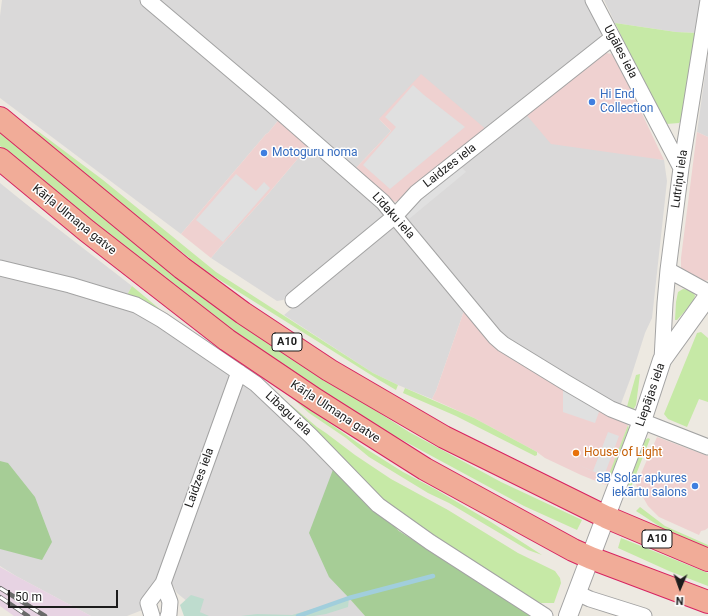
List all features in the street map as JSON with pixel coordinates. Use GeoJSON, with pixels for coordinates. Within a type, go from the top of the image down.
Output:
{"type":"FeatureCollection","features":[{"type":"Feature","properties":{"kind":"highway","name":"A10"},"geometry":{"type":"LineString","coordinates":[[0,118],[182,268],[243,313],[329,370],[444,437],[606,517],[708,560]]}},
{"type":"Feature","properties":{"kind":"highway","name":"Kārļa Ulmaņa gatve"},"geometry":{"type":"LineString","coordinates":[[0,159],[87,231],[227,340],[316,400],[425,469],[573,550],[708,602]]}},
{"type":"Feature","properties":{"kind":"street","name":"Līdaku iela"},"geometry":{"type":"LineString","coordinates":[[148,0],[289,119],[383,202],[495,337],[503,344],[604,405],[708,447]]}},
{"type":"Feature","properties":{"kind":"street","name":"Ugāles iela"},"geometry":{"type":"LineString","coordinates":[[593,0],[681,168]]}},
{"type":"Feature","properties":{"kind":"street","name":"Lutriņu iela"},"geometry":{"type":"LineString","coordinates":[[662,360],[668,270],[681,168],[708,0]]}},
{"type":"Feature","properties":{"kind":"street","name":"Laidzes iela"},"geometry":{"type":"LineString","coordinates":[[293,300],[395,216],[416,193],[612,38]]}},
{"type":"Feature","properties":{"kind":"street","name":"Lībagu iela"},"geometry":{"type":"LineString","coordinates":[[0,268],[70,285],[136,305],[162,320],[256,384],[311,436],[378,505],[430,542],[545,616]]}},
{"type":"Feature","properties":{"kind":"street"},"geometry":{"type":"LineString","coordinates":[[668,270],[708,292]]}},
{"type":"Feature","properties":{"kind":"street","name":"Liepājas iela"},"geometry":{"type":"LineString","coordinates":[[568,616],[642,421],[662,360],[708,296]]}},
{"type":"Feature","properties":{"kind":"street","name":"Laidzes iela"},"geometry":{"type":"LineString","coordinates":[[152,616],[148,603],[163,583],[239,372]]}},
{"type":"Feature","properties":{"kind":"street"},"geometry":{"type":"LineString","coordinates":[[163,583],[170,602],[168,616]]}},
{"type":"Feature","properties":{"kind":"street"},"geometry":{"type":"LineString","coordinates":[[577,593],[590,599],[644,616]]}},
{"type":"Feature","properties":{"kind":"shaded area"},"geometry":{"type":"Polygon","coordinates":[[[2,0],[141,0],[281,117],[181,234],[0,98],[0,16],[2,0]]]}},
{"type":"Feature","properties":{"kind":"shaded area"},"geometry":{"type":"Polygon","coordinates":[[[153,0],[587,0],[602,29],[600,38],[488,131],[379,119],[391,131],[355,169],[153,0]]]}},
{"type":"Feature","properties":{"kind":"shaded area"},"geometry":{"type":"Polygon","coordinates":[[[604,0],[702,0],[697,33],[676,32],[615,23],[604,0]]]}},
{"type":"Feature","properties":{"kind":"shaded area"},"geometry":{"type":"Polygon","coordinates":[[[600,54],[612,54],[616,59],[664,160],[551,144],[524,112],[600,54]]]}},
{"type":"Feature","properties":{"kind":"shaded area"},"geometry":{"type":"Polygon","coordinates":[[[708,54],[708,137],[697,132],[708,54]]]}},
{"type":"Feature","properties":{"kind":"shaded area"},"geometry":{"type":"Polygon","coordinates":[[[421,74],[488,131],[398,201],[393,202],[387,200],[355,169],[391,131],[379,119],[421,74]]]}},
{"type":"Feature","properties":{"kind":"shaded area"},"geometry":{"type":"Polygon","coordinates":[[[413,85],[465,127],[390,189],[363,165],[396,127],[385,117],[413,85]]]}},
{"type":"Feature","properties":{"kind":"shaded area"},"geometry":{"type":"Polygon","coordinates":[[[524,112],[664,160],[667,181],[652,318],[645,333],[619,409],[496,333],[401,217],[524,112]]]}},
{"type":"Feature","properties":{"kind":"shaded area"},"geometry":{"type":"Polygon","coordinates":[[[281,117],[311,143],[211,258],[181,234],[281,117]]]}},
{"type":"Feature","properties":{"kind":"shaded area"},"geometry":{"type":"Polygon","coordinates":[[[697,132],[708,137],[708,280],[704,281],[690,277],[681,268],[697,132]]]}},
{"type":"Feature","properties":{"kind":"shaded area"},"geometry":{"type":"Polygon","coordinates":[[[311,143],[384,207],[386,217],[283,300],[277,301],[211,258],[311,143]]]}},
{"type":"Feature","properties":{"kind":"shaded area"},"geometry":{"type":"Polygon","coordinates":[[[458,163],[466,172],[409,219],[401,210],[458,163]]]}},
{"type":"Feature","properties":{"kind":"shaded area"},"geometry":{"type":"Polygon","coordinates":[[[236,174],[256,191],[264,182],[270,188],[223,242],[196,220],[236,174]]]}},
{"type":"Feature","properties":{"kind":"shaded area"},"geometry":{"type":"Polygon","coordinates":[[[0,183],[132,286],[127,295],[0,261],[0,183]]]}},
{"type":"Feature","properties":{"kind":"shaded area"},"geometry":{"type":"Polygon","coordinates":[[[394,226],[465,308],[432,399],[373,373],[284,315],[384,231],[394,226]]]}},
{"type":"Feature","properties":{"kind":"shaded area"},"geometry":{"type":"Polygon","coordinates":[[[0,274],[136,308],[233,373],[145,609],[127,616],[91,616],[0,566],[0,274]]]}},
{"type":"Feature","properties":{"kind":"shaded area"},"geometry":{"type":"Polygon","coordinates":[[[465,308],[628,425],[609,477],[611,478],[606,485],[545,458],[537,452],[474,418],[432,399],[465,308]]]}},
{"type":"Feature","properties":{"kind":"shaded area"},"geometry":{"type":"Polygon","coordinates":[[[247,383],[334,467],[345,593],[365,616],[205,616],[177,593],[170,580],[236,389],[247,383]]]}},
{"type":"Feature","properties":{"kind":"shaded area"},"geometry":{"type":"Polygon","coordinates":[[[563,389],[600,409],[595,423],[563,412],[563,389]]]}},
{"type":"Feature","properties":{"kind":"shaded area"},"geometry":{"type":"Polygon","coordinates":[[[608,432],[619,436],[604,476],[576,464],[593,471],[608,432]]]}},
{"type":"Feature","properties":{"kind":"shaded area"},"geometry":{"type":"Polygon","coordinates":[[[657,437],[708,456],[708,528],[701,531],[699,535],[659,517],[648,506],[636,485],[657,437]]]}},
{"type":"Feature","properties":{"kind":"shaded area"},"geometry":{"type":"Polygon","coordinates":[[[0,567],[91,616],[14,616],[0,606],[0,567]]]}},
{"type":"Feature","properties":{"kind":"green space"},"geometry":{"type":"Polygon","coordinates":[[[615,23],[676,32],[697,33],[684,117],[679,123],[666,124],[663,121],[615,23]]]}},
{"type":"Feature","properties":{"kind":"green space"},"geometry":{"type":"Polygon","coordinates":[[[27,127],[39,132],[103,180],[216,272],[373,373],[398,385],[396,390],[207,272],[67,161],[27,127]]]}},
{"type":"Feature","properties":{"kind":"green space"},"geometry":{"type":"Polygon","coordinates":[[[0,131],[119,231],[239,323],[409,432],[501,482],[582,520],[577,530],[524,506],[393,435],[322,392],[223,324],[74,208],[0,146],[0,131]]]}},
{"type":"Feature","properties":{"kind":"green space"},"geometry":{"type":"Polygon","coordinates":[[[132,286],[162,311],[161,313],[127,295],[132,286]]]}},
{"type":"Feature","properties":{"kind":"green space"},"geometry":{"type":"Polygon","coordinates":[[[683,289],[690,290],[695,295],[694,301],[677,320],[675,320],[678,292],[683,289]]]}},
{"type":"Feature","properties":{"kind":"green space"},"geometry":{"type":"Polygon","coordinates":[[[701,332],[708,338],[708,402],[699,399],[687,427],[668,419],[664,414],[697,333],[701,332]]]}},
{"type":"Feature","properties":{"kind":"green space"},"geometry":{"type":"Polygon","coordinates":[[[640,374],[636,405],[633,410],[626,410],[636,375],[640,374]]]}},
{"type":"Feature","properties":{"kind":"green space"},"geometry":{"type":"Polygon","coordinates":[[[405,388],[474,418],[537,452],[537,455],[535,456],[456,416],[403,393],[405,388]]]}},
{"type":"Feature","properties":{"kind":"green space"},"geometry":{"type":"Polygon","coordinates":[[[289,395],[368,450],[403,472],[491,522],[542,555],[528,550],[449,503],[428,493],[369,457],[346,438],[309,413],[289,395]]]}},
{"type":"Feature","properties":{"kind":"green space"},"geometry":{"type":"Polygon","coordinates":[[[291,405],[317,427],[391,479],[448,510],[518,553],[555,571],[560,578],[561,583],[554,603],[541,603],[521,594],[392,509],[290,406],[291,405]]]}},
{"type":"Feature","properties":{"kind":"green space"},"geometry":{"type":"Polygon","coordinates":[[[628,425],[629,434],[611,478],[608,477],[628,425]]]}},
{"type":"Feature","properties":{"kind":"green space"},"geometry":{"type":"Polygon","coordinates":[[[648,438],[650,439],[631,487],[628,486],[644,441],[648,438]]]}},
{"type":"Feature","properties":{"kind":"green space"},"geometry":{"type":"Polygon","coordinates":[[[0,461],[8,463],[35,497],[52,542],[42,560],[0,549],[0,461]]]}},
{"type":"Feature","properties":{"kind":"green space"},"geometry":{"type":"Polygon","coordinates":[[[334,467],[399,531],[534,616],[365,616],[329,577],[309,533],[334,467]]]}},
{"type":"Feature","properties":{"kind":"green space"},"geometry":{"type":"Polygon","coordinates":[[[640,507],[665,526],[708,545],[708,550],[662,528],[636,511],[640,507]]]}},
{"type":"Feature","properties":{"kind":"green space"},"geometry":{"type":"Polygon","coordinates":[[[621,538],[708,573],[708,586],[669,571],[618,548],[621,538]]]}},
{"type":"Feature","properties":{"kind":"green space"},"geometry":{"type":"Polygon","coordinates":[[[191,595],[204,599],[200,612],[209,616],[184,616],[180,605],[191,595]]]}},
{"type":"Feature","properties":{"kind":"green space"},"geometry":{"type":"Polygon","coordinates":[[[349,598],[348,607],[314,616],[241,616],[257,614],[292,615],[349,598]]]}},
{"type":"Feature","properties":{"kind":"waterway"},"geometry":{"type":"LineString","coordinates":[[298,616],[349,598],[433,576]]}},
{"type":"Feature","properties":{"kind":"railway"},"geometry":{"type":"LineString","coordinates":[[0,588],[45,616]]}},
{"type":"Feature","properties":{"kind":"railway"},"geometry":{"type":"LineString","coordinates":[[0,597],[28,616]]}},
{"type":"Feature","properties":{"kind":"place","name":"Hi End Collection"},"geometry":{"type":"Point","coordinates":[592,102]}},
{"type":"Feature","properties":{"kind":"place","name":"Motoguru noma"},"geometry":{"type":"Point","coordinates":[264,153]}},
{"type":"Feature","properties":{"kind":"place","name":"House of Light"},"geometry":{"type":"Point","coordinates":[576,453]}},
{"type":"Feature","properties":{"kind":"place","name":"SB Solar apkures iekārtu salons"},"geometry":{"type":"Point","coordinates":[695,486]}}]}
